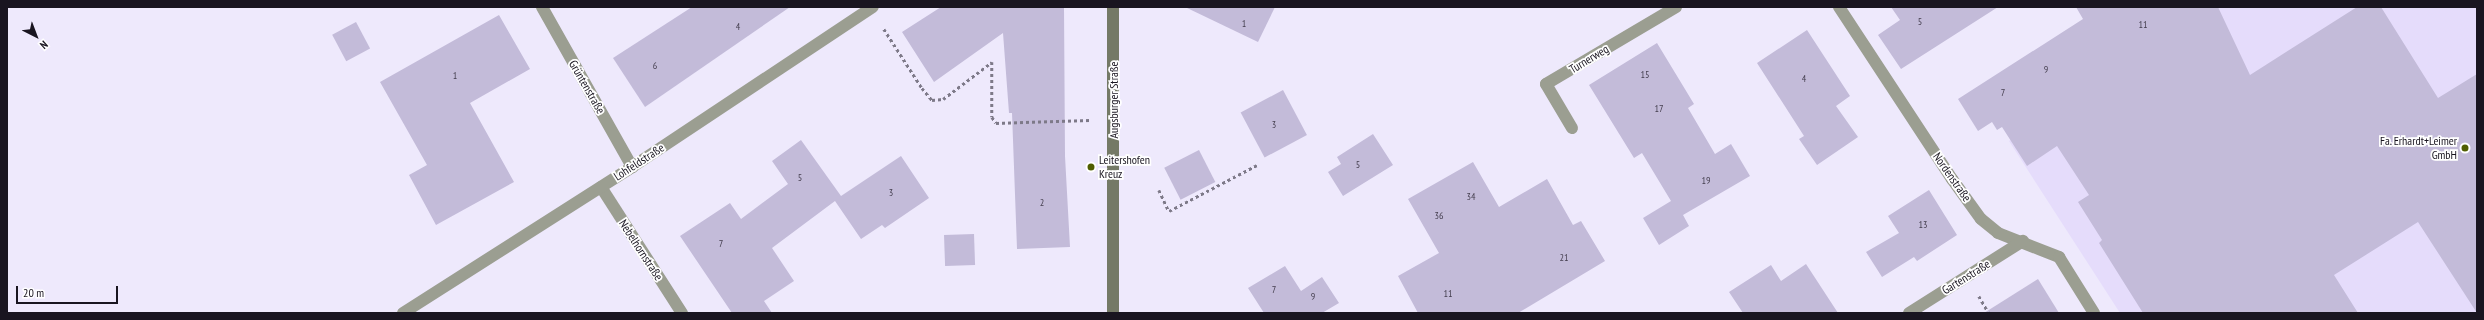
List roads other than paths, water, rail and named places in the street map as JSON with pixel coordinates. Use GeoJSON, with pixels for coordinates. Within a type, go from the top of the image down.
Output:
{"type":"FeatureCollection","features":[{"type":"Feature","properties":{"kind":"street","name":"Grüntenstraße"},"geometry":{"type":"LineString","coordinates":[[542,7],[632,167]]}},
{"type":"Feature","properties":{"kind":"street","name":"Augsburger Straße"},"geometry":{"type":"LineString","coordinates":[[1113,7],[1113,313]]}},
{"type":"Feature","properties":{"kind":"street","name":"Turnerweg"},"geometry":{"type":"LineString","coordinates":[[1572,128],[1546,84],[1676,7]]}},
{"type":"Feature","properties":{"kind":"street","name":"Nordenstraße"},"geometry":{"type":"LineString","coordinates":[[1839,7],[1952,179],[1981,219],[1998,233],[2023,241],[2059,257],[2094,313]]}},
{"type":"Feature","properties":{"kind":"street","name":"Lohfeldstraße"},"geometry":{"type":"LineString","coordinates":[[403,313],[601,188],[872,8]]}},
{"type":"Feature","properties":{"kind":"street","name":"Nebelhornstraße"},"geometry":{"type":"LineString","coordinates":[[601,188],[682,313]]}},
{"type":"Feature","properties":{"kind":"street","name":"Gartenstraße"},"geometry":{"type":"LineString","coordinates":[[1909,313],[2023,241]]}},
{"type":"Feature","properties":{"kind":"place","name":"Fa. Erhardt+Leimer GmbH"},"geometry":{"type":"Point","coordinates":[2465,148]}},
{"type":"Feature","properties":{"kind":"place","name":"Leitershofen Kreuz"},"geometry":{"type":"Point","coordinates":[1091,167]}}]}
